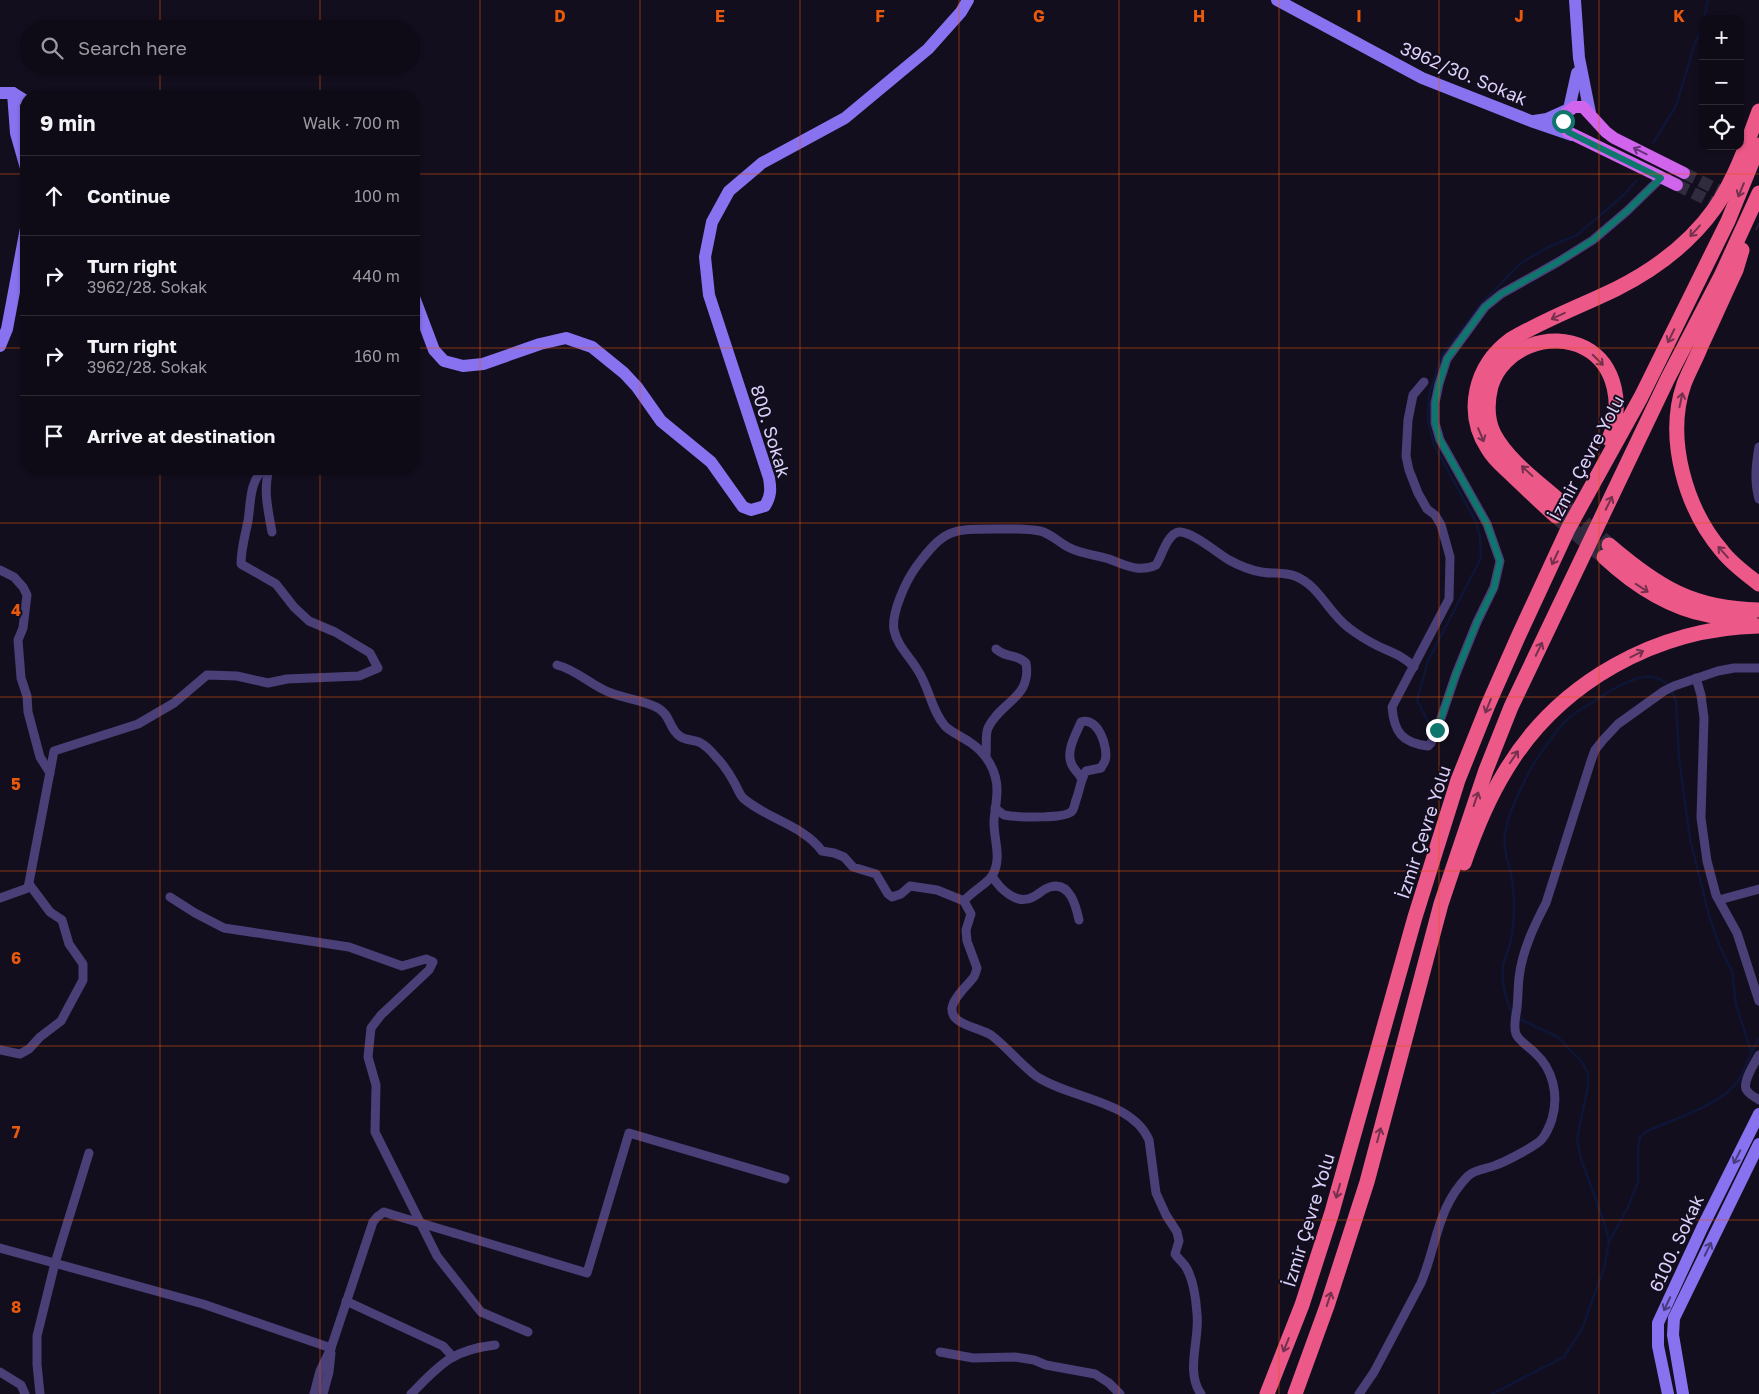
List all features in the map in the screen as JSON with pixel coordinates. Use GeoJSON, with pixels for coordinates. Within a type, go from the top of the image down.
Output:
{"type":"FeatureCollection","features":[{"type":"Feature","properties":{"kind":"highway"},"geometry":{"type":"LineString","coordinates":[[1568,529],[1614,429],[1616,413],[1615,394],[1607,370],[1587,349],[1566,342],[1538,343],[1516,352],[1502,364],[1492,385],[1488,401],[1488,412],[1494,434],[1559,510],[1500,464],[1482,439],[1475,413],[1476,392],[1483,370],[1497,352],[1510,340],[1637,277],[1659,263],[1689,238],[1714,209],[1725,191],[1759,112]]}},
{"type":"Feature","properties":{"kind":"highway","name":"İzmir Çevre Yolu"},"geometry":{"type":"LineString","coordinates":[[1268,1391],[1302,1305],[1332,1212],[1418,910],[1458,780],[1518,637],[1568,529],[1640,397],[1715,248],[1759,145]]}},
{"type":"Feature","properties":{"kind":"highway"},"geometry":{"type":"LineString","coordinates":[[1759,194],[1736,270],[1684,385],[1678,412],[1678,441],[1681,467],[1688,493],[1698,516],[1710,536],[1724,553],[1759,584]]}},
{"type":"Feature","properties":{"kind":"highway","name":"İzmir Çevre Yolu"},"geometry":{"type":"LineString","coordinates":[[1295,1394],[1327,1306],[1367,1182],[1441,904],[1486,770],[1511,707],[1668,378],[1721,276],[1759,194]]}},
{"type":"Feature","properties":{"kind":"highway"},"geometry":{"type":"LineString","coordinates":[[1759,610],[1726,608],[1678,595],[1607,551],[1626,577],[1643,589],[1670,603],[1708,615],[1759,621]]}},
{"type":"Feature","properties":{"kind":"highway"},"geometry":{"type":"LineString","coordinates":[[1407,1030],[1484,810],[1506,770],[1537,728],[1566,699],[1592,679],[1646,650],[1675,639],[1703,632],[1759,626]]}},
{"type":"Feature","properties":{"kind":"main road","name":"800. Sokak"},"geometry":{"type":"LineString","coordinates":[[420,313],[434,350],[444,361],[463,366],[483,364],[540,344],[566,338],[592,347],[624,373],[666,426],[711,462],[744,507],[751,510],[765,506],[771,487],[709,295],[705,257],[712,222],[729,191],[762,163],[845,118],[928,49],[961,12],[968,0]]}},
{"type":"Feature","properties":{"kind":"main road","name":"3962/30. Sokak"},"geometry":{"type":"LineString","coordinates":[[1277,0],[1422,78],[1532,121],[1572,134]]}},
{"type":"Feature","properties":{"kind":"main road"},"geometry":{"type":"LineString","coordinates":[[1572,134],[1581,135],[1588,131],[1592,124],[1579,58],[1574,0]]}},
{"type":"Feature","properties":{"kind":"main road"},"geometry":{"type":"LineString","coordinates":[[1579,58],[1575,86],[1569,109],[1563,121],[1565,128],[1572,134],[1677,185]]}},
{"type":"Feature","properties":{"kind":"main road"},"geometry":{"type":"LineString","coordinates":[[6,93],[20,99]]}},
{"type":"Feature","properties":{"kind":"main road"},"geometry":{"type":"LineString","coordinates":[[6,93],[20,146]]}},
{"type":"Feature","properties":{"kind":"main road"},"geometry":{"type":"LineString","coordinates":[[1532,121],[1547,119],[1578,106],[1590,113],[1606,132],[1614,138],[1684,173]]}},
{"type":"Feature","properties":{"kind":"main road"},"geometry":{"type":"LineString","coordinates":[[0,346],[7,329],[20,260]]}},
{"type":"Feature","properties":{"kind":"main road","name":"6100. Sokak"},"geometry":{"type":"LineString","coordinates":[[1668,1394],[1658,1346],[1658,1324],[1702,1228],[1759,1114]]}},
{"type":"Feature","properties":{"kind":"main road","name":"6100. Sokak"},"geometry":{"type":"LineString","coordinates":[[1683,1394],[1673,1335],[1674,1318],[1759,1144]]}},
{"type":"Feature","properties":{"kind":"street"},"geometry":{"type":"LineString","coordinates":[[0,87],[6,93]]}},
{"type":"Feature","properties":{"kind":"street"},"geometry":{"type":"LineString","coordinates":[[16,132],[20,136]]}},
{"type":"Feature","properties":{"kind":"street"},"geometry":{"type":"LineString","coordinates":[[1424,382],[1413,395],[1408,420],[1406,456],[1418,494],[1441,525],[1450,557],[1449,600],[1392,707],[1393,721],[1402,737],[1416,744],[1428,746],[1437,730],[1477,622],[1494,588],[1500,561],[1487,524],[1440,440],[1435,423],[1435,403],[1447,359],[1485,307],[1501,294],[1593,240],[1661,178]]}},
{"type":"Feature","properties":{"kind":"street"},"geometry":{"type":"LineString","coordinates":[[1759,447],[1756,462],[1756,487],[1759,499]]}},
{"type":"Feature","properties":{"kind":"street"},"geometry":{"type":"LineString","coordinates":[[0,898],[28,888],[54,751],[138,724],[174,703],[207,675],[237,676],[268,683],[287,679],[359,676],[378,668],[370,653],[335,632],[310,621],[294,607],[276,584],[242,564],[241,552],[248,519],[249,498],[258,475]]}},
{"type":"Feature","properties":{"kind":"street"},"geometry":{"type":"LineString","coordinates":[[267,475],[265,482],[272,532]]}},
{"type":"Feature","properties":{"kind":"street"},"geometry":{"type":"LineString","coordinates":[[986,755],[946,727],[936,711],[919,671],[904,652],[894,632],[895,614],[913,572],[931,548],[943,537],[960,530],[1026,529],[1042,531],[1077,551],[1143,569],[1156,565],[1170,537],[1182,532],[1229,560],[1248,568],[1262,572],[1296,576],[1320,594],[1336,617],[1348,627],[1378,646],[1405,659],[1414,667]]}},
{"type":"Feature","properties":{"kind":"street"},"geometry":{"type":"LineString","coordinates":[[0,570],[14,577],[23,587],[26,595],[23,628],[18,640],[21,678],[27,696],[31,725],[40,757],[50,772]]}},
{"type":"Feature","properties":{"kind":"street"},"geometry":{"type":"LineString","coordinates":[[964,901],[992,876],[997,860],[994,822],[997,789],[994,773],[986,755],[987,730],[993,720],[1025,685],[1027,679],[1026,663],[1019,657],[1004,656],[996,649]]}},
{"type":"Feature","properties":{"kind":"street"},"geometry":{"type":"LineString","coordinates":[[557,665],[565,667],[589,683],[611,693],[658,708],[667,715],[673,730],[682,737],[702,743],[716,757],[742,797],[802,834],[822,851],[844,857],[853,867],[876,874],[888,894],[892,897],[901,894],[910,886],[937,890],[964,901],[971,914],[971,920],[966,930],[967,941],[977,968],[973,978],[954,1002],[953,1015],[964,1024],[990,1035],[1015,1058],[1048,1083],[1104,1104],[1128,1116],[1146,1132],[1149,1140],[1158,1198],[1177,1232],[1179,1241],[1175,1254],[1186,1266],[1192,1278],[1198,1317],[1193,1376],[1197,1389],[1201,1394]]}},
{"type":"Feature","properties":{"kind":"street"},"geometry":{"type":"LineString","coordinates":[[1358,1394],[1374,1372],[1422,1283],[1440,1221],[1446,1206],[1461,1184],[1470,1174],[1497,1165],[1541,1140],[1552,1118],[1555,1100],[1552,1080],[1544,1062],[1516,1034],[1515,1018],[1519,978],[1522,961],[1534,926],[1546,903],[1595,750],[1618,724],[1674,686],[1718,671],[1734,668],[1759,668]]}},
{"type":"Feature","properties":{"kind":"street"},"geometry":{"type":"LineString","coordinates":[[1696,678],[1701,695],[1704,718],[1701,818],[1707,861],[1716,894],[1737,933],[1759,1001]]}},
{"type":"Feature","properties":{"kind":"street"},"geometry":{"type":"LineString","coordinates":[[995,808],[1004,815],[1011,816],[1066,815],[1072,812],[1077,800],[1081,778],[1086,771],[1101,768],[1105,761],[1102,735],[1091,722],[1085,721],[1081,722],[1075,735],[1069,757],[1071,764],[1081,778]]}},
{"type":"Feature","properties":{"kind":"street"},"geometry":{"type":"LineString","coordinates":[[992,876],[999,887],[1008,894],[1020,899],[1032,898],[1050,887],[1058,886],[1070,893],[1076,906],[1079,920]]}},
{"type":"Feature","properties":{"kind":"street"},"geometry":{"type":"LineString","coordinates":[[0,1050],[20,1054],[29,1049],[40,1037],[61,1021],[83,980],[83,964],[69,944],[62,920],[50,912],[29,884]]}},
{"type":"Feature","properties":{"kind":"street"},"geometry":{"type":"LineString","coordinates":[[1719,900],[1759,889]]}},
{"type":"Feature","properties":{"kind":"street"},"geometry":{"type":"LineString","coordinates":[[170,897],[224,928],[349,947],[402,966],[426,958],[433,962],[429,970],[380,1015],[371,1028],[368,1057],[376,1085],[375,1132],[437,1256],[481,1312],[528,1332]]}},
{"type":"Feature","properties":{"kind":"street"},"geometry":{"type":"LineString","coordinates":[[1759,1055],[1746,1082],[1746,1089],[1759,1100]]}},
{"type":"Feature","properties":{"kind":"street"},"geometry":{"type":"LineString","coordinates":[[314,1394],[320,1371],[331,1348],[373,1222],[384,1212],[587,1273],[629,1133],[785,1178]]}},
{"type":"Feature","properties":{"kind":"street"},"geometry":{"type":"LineString","coordinates":[[40,1394],[37,1336],[55,1263],[89,1153]]}},
{"type":"Feature","properties":{"kind":"street"},"geometry":{"type":"LineString","coordinates":[[0,1248],[203,1304],[331,1348]]}},
{"type":"Feature","properties":{"kind":"street"},"geometry":{"type":"LineString","coordinates":[[346,1301],[443,1346],[453,1357]]}},
{"type":"Feature","properties":{"kind":"street"},"geometry":{"type":"LineString","coordinates":[[411,1394],[444,1361],[466,1350],[495,1345]]}},
{"type":"Feature","properties":{"kind":"street"},"geometry":{"type":"LineString","coordinates":[[323,1394],[329,1372],[331,1348]]}},
{"type":"Feature","properties":{"kind":"street"},"geometry":{"type":"LineString","coordinates":[[940,1352],[973,1358],[1015,1357],[1095,1374],[1110,1384],[1120,1394]]}},
{"type":"Feature","properties":{"kind":"street"},"geometry":{"type":"LineString","coordinates":[[0,1372],[21,1385],[25,1394]]}},
{"type":"Feature","properties":{"kind":"waterway"},"geometry":{"type":"LineString","coordinates":[[1705,15],[1708,0]]}},
{"type":"Feature","properties":{"kind":"waterway"},"geometry":{"type":"LineString","coordinates":[[1653,143],[1676,106],[1699,34]]}},
{"type":"Feature","properties":{"kind":"waterway"},"geometry":{"type":"LineString","coordinates":[[1430,726],[1417,700],[1428,661],[1481,558],[1480,537],[1476,522],[1434,445],[1428,421],[1429,394],[1442,356],[1481,304],[1521,263],[1548,247],[1577,235],[1625,194],[1636,181]]}},
{"type":"Feature","properties":{"kind":"waterway"},"geometry":{"type":"LineString","coordinates":[[1507,859],[1505,836],[1512,808],[1535,761],[1558,729],[1575,713],[1627,682],[1651,677],[1661,680],[1670,688],[1676,702],[1679,758],[1690,839],[1710,919],[1732,972],[1736,1005],[1751,1051]]}},
{"type":"Feature","properties":{"kind":"waterway"},"geometry":{"type":"LineString","coordinates":[[1507,859],[1512,879],[1514,920],[1511,940],[1503,966],[1503,985],[1513,1015]]}},
{"type":"Feature","properties":{"kind":"waterway"},"geometry":{"type":"LineString","coordinates":[[1517,1018],[1558,1037],[1582,1062],[1588,1074],[1588,1086],[1577,1139],[1581,1159],[1605,1225],[1609,1242]]}},
{"type":"Feature","properties":{"kind":"waterway"},"geometry":{"type":"LineString","coordinates":[[1492,1394],[1564,1357],[1582,1329],[1604,1268],[1609,1242],[1628,1207],[1638,1182],[1638,1148],[1640,1137],[1647,1131],[1709,1104],[1730,1090],[1738,1081],[1759,1039]]}},
{"type":"Feature","properties":{"kind":"tunnel"},"geometry":{"type":"LineString","coordinates":[[1684,173],[1759,210]]}},
{"type":"Feature","properties":{"kind":"tunnel"},"geometry":{"type":"LineString","coordinates":[[1677,185],[1759,225]]}},
{"type":"Feature","properties":{"kind":"tunnel"},"geometry":{"type":"LineString","coordinates":[[1567,508],[1609,545]]}},
{"type":"Feature","properties":{"kind":"tunnel"},"geometry":{"type":"LineString","coordinates":[[1556,516],[1604,557]]}},
{"type":"Feature","properties":{"kind":"route"},"geometry":{"type":"LineString","coordinates":[[1437,730],[1456,674],[1477,622],[1494,588],[1500,561],[1487,524],[1440,440],[1435,423],[1435,403],[1447,359],[1485,307],[1501,294],[1593,240],[1661,178],[1568,132],[1563,121]]}}]}
